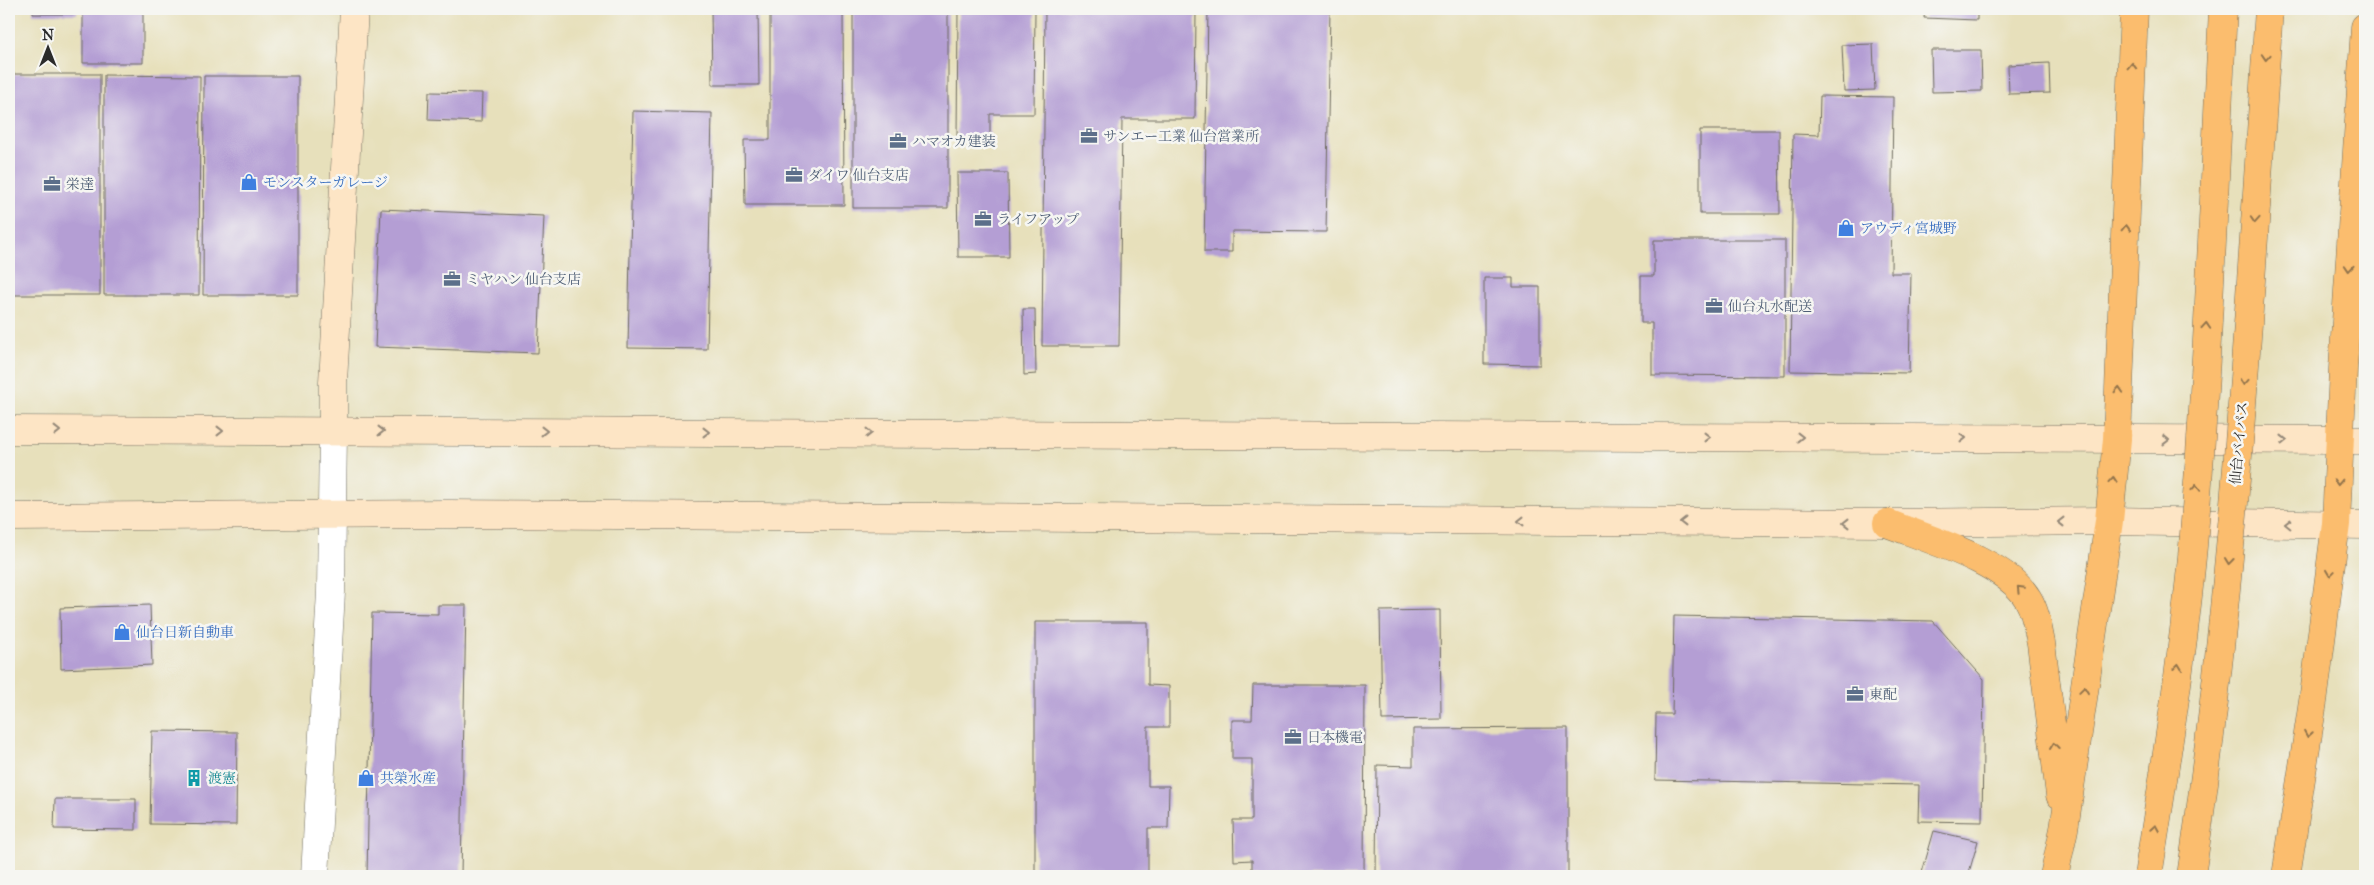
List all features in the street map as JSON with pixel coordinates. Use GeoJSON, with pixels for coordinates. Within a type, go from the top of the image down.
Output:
{"type":"FeatureCollection","features":[{"type":"Feature","properties":{"kind":"highway"},"geometry":{"type":"LineString","coordinates":[[2054,876],[2064,829],[2109,521],[2117,439],[2134,9]]}},
{"type":"Feature","properties":{"kind":"highway"},"geometry":{"type":"LineString","coordinates":[[2148,876],[2168,743],[2193,548],[2208,308],[2222,9]]}},
{"type":"Feature","properties":{"kind":"highway","name":"仙台バイパス"},"geometry":{"type":"LineString","coordinates":[[2191,876],[2210,753],[2230,552],[2250,309],[2269,9]]}},
{"type":"Feature","properties":{"kind":"highway"},"geometry":{"type":"LineString","coordinates":[[2286,876],[2314,695],[2336,524],[2352,440],[2365,27]]}},
{"type":"Feature","properties":{"kind":"highway"},"geometry":{"type":"LineString","coordinates":[[1887,523],[1970,556],[1994,568],[2018,586],[2028,599],[2037,622],[2041,643],[2064,829]]}},
{"type":"Feature","properties":{"kind":"street"},"geometry":{"type":"LineString","coordinates":[[315,876],[331,592],[333,382],[354,9]]}},
{"type":"Feature","properties":{"kind":"street"},"geometry":{"type":"LineString","coordinates":[[9,430],[2352,440]]}},
{"type":"Feature","properties":{"kind":"street"},"geometry":{"type":"LineString","coordinates":[[9,517],[458,514],[1887,523],[2109,521],[2365,525]]}},
{"type":"Feature","properties":{"kind":"building"},"geometry":{"type":"Polygon","coordinates":[[[33,9],[77,9],[77,14],[33,14],[33,9]]]}},
{"type":"Feature","properties":{"kind":"building"},"geometry":{"type":"Polygon","coordinates":[[[83,9],[143,9],[143,63],[83,63],[83,9]]]}},
{"type":"Feature","properties":{"kind":"building"},"geometry":{"type":"Polygon","coordinates":[[[711,9],[758,9],[759,85],[712,85],[711,9]]]}},
{"type":"Feature","properties":{"kind":"building"},"geometry":{"type":"Polygon","coordinates":[[[770,9],[843,9],[844,205],[745,205],[744,140],[770,140],[770,9]]]}},
{"type":"Feature","properties":{"kind":"building"},"geometry":{"type":"Polygon","coordinates":[[[853,9],[948,9],[948,208],[853,208],[853,9]]]}},
{"type":"Feature","properties":{"kind":"building"},"geometry":{"type":"Polygon","coordinates":[[[958,9],[1035,9],[1034,114],[990,114],[990,139],[957,139],[958,9]]]}},
{"type":"Feature","properties":{"kind":"building"},"geometry":{"type":"Polygon","coordinates":[[[1045,9],[1196,9],[1195,119],[1122,119],[1119,346],[1042,346],[1045,9]]]}},
{"type":"Feature","properties":{"kind":"building"},"geometry":{"type":"Polygon","coordinates":[[[1208,9],[1330,9],[1326,232],[1232,231],[1232,252],[1204,252],[1208,9]]]}},
{"type":"Feature","properties":{"kind":"building"},"geometry":{"type":"Polygon","coordinates":[[[1925,9],[1977,9],[1977,20],[1924,18],[1925,9]]]}},
{"type":"Feature","properties":{"kind":"building"},"geometry":{"type":"Polygon","coordinates":[[[1873,44],[1875,90],[1844,91],[1842,45],[1873,44]]]}},
{"type":"Feature","properties":{"kind":"building"},"geometry":{"type":"Polygon","coordinates":[[[1931,50],[1981,50],[1982,91],[1932,92],[1931,50]]]}},
{"type":"Feature","properties":{"kind":"building"},"geometry":{"type":"Polygon","coordinates":[[[2049,63],[2050,93],[2009,94],[2008,65],[2049,63]]]}},
{"type":"Feature","properties":{"kind":"building"},"geometry":{"type":"Polygon","coordinates":[[[9,74],[100,74],[100,295],[9,295],[9,74]]]}},
{"type":"Feature","properties":{"kind":"building"},"geometry":{"type":"Polygon","coordinates":[[[104,75],[200,76],[199,295],[104,295],[104,75]]]}},
{"type":"Feature","properties":{"kind":"building"},"geometry":{"type":"Polygon","coordinates":[[[204,76],[298,76],[298,295],[203,295],[204,76]]]}},
{"type":"Feature","properties":{"kind":"building"},"geometry":{"type":"Polygon","coordinates":[[[429,92],[482,93],[481,122],[428,120],[429,92]]]}},
{"type":"Feature","properties":{"kind":"building"},"geometry":{"type":"Polygon","coordinates":[[[1820,96],[1893,97],[1891,273],[1911,273],[1909,373],[1790,371],[1793,134],[1819,135],[1820,96]]]}},
{"type":"Feature","properties":{"kind":"building"},"geometry":{"type":"Polygon","coordinates":[[[633,111],[712,113],[707,349],[628,348],[633,111]]]}},
{"type":"Feature","properties":{"kind":"building"},"geometry":{"type":"Polygon","coordinates":[[[1700,130],[1779,130],[1780,214],[1700,214],[1700,130]]]}},
{"type":"Feature","properties":{"kind":"building"},"geometry":{"type":"Polygon","coordinates":[[[957,173],[1008,173],[1009,257],[958,257],[957,173]]]}},
{"type":"Feature","properties":{"kind":"building"},"geometry":{"type":"Polygon","coordinates":[[[381,209],[544,216],[538,353],[375,347],[381,209]]]}},
{"type":"Feature","properties":{"kind":"building"},"geometry":{"type":"Polygon","coordinates":[[[1654,240],[1785,240],[1785,376],[1652,375],[1652,323],[1641,323],[1641,276],[1654,276],[1654,240]]]}},
{"type":"Feature","properties":{"kind":"building"},"geometry":{"type":"Polygon","coordinates":[[[1484,278],[1513,278],[1513,287],[1540,287],[1540,365],[1484,364],[1484,278]]]}},
{"type":"Feature","properties":{"kind":"building"},"geometry":{"type":"Polygon","coordinates":[[[1023,309],[1035,309],[1036,374],[1024,375],[1023,309]]]}},
{"type":"Feature","properties":{"kind":"building"},"geometry":{"type":"Polygon","coordinates":[[[150,605],[152,665],[61,669],[60,608],[150,605]]]}},
{"type":"Feature","properties":{"kind":"building"},"geometry":{"type":"Polygon","coordinates":[[[438,605],[466,605],[461,876],[367,876],[372,613],[438,614],[438,605]]]}},
{"type":"Feature","properties":{"kind":"building"},"geometry":{"type":"Polygon","coordinates":[[[1440,610],[1441,719],[1382,720],[1380,611],[1440,610]]]}},
{"type":"Feature","properties":{"kind":"building"},"geometry":{"type":"Polygon","coordinates":[[[1674,616],[1933,621],[1984,679],[1982,822],[1918,821],[1919,785],[1655,780],[1656,714],[1672,714],[1674,616]]]}},
{"type":"Feature","properties":{"kind":"building"},"geometry":{"type":"Polygon","coordinates":[[[1035,622],[1148,622],[1148,685],[1169,686],[1169,727],[1148,727],[1148,786],[1169,786],[1168,828],[1148,828],[1148,876],[1035,876],[1035,622]]]}},
{"type":"Feature","properties":{"kind":"building"},"geometry":{"type":"Polygon","coordinates":[[[1253,685],[1365,685],[1364,876],[1252,876],[1252,860],[1234,861],[1233,820],[1252,820],[1252,759],[1232,759],[1232,720],[1252,720],[1253,685]]]}},
{"type":"Feature","properties":{"kind":"building"},"geometry":{"type":"Polygon","coordinates":[[[1568,728],[1568,876],[1376,876],[1377,765],[1413,766],[1413,729],[1568,728]]]}},
{"type":"Feature","properties":{"kind":"building","name":"渡憲"},"geometry":{"type":"Polygon","coordinates":[[[152,731],[237,732],[236,825],[150,824],[152,731]]]}},
{"type":"Feature","properties":{"kind":"building"},"geometry":{"type":"Polygon","coordinates":[[[10,736],[11,781],[9,781],[10,736]]]}},
{"type":"Feature","properties":{"kind":"building"},"geometry":{"type":"Polygon","coordinates":[[[55,799],[136,799],[136,830],[54,829],[55,799]]]}},
{"type":"Feature","properties":{"kind":"building"},"geometry":{"type":"Polygon","coordinates":[[[1934,831],[1978,841],[1968,876],[1921,876],[1934,831]]]}},
{"type":"Feature","properties":{"kind":"place","name":"サンエー工業 仙台営業所"},"geometry":{"type":"Point","coordinates":[1089,136]}},
{"type":"Feature","properties":{"kind":"place","name":"ハマオカ建装"},"geometry":{"type":"Point","coordinates":[898,141]}},
{"type":"Feature","properties":{"kind":"place","name":"ダイワ 仙台支店"},"geometry":{"type":"Point","coordinates":[794,175]}},
{"type":"Feature","properties":{"kind":"place","name":"モンスターガレージ"},"geometry":{"type":"Point","coordinates":[249,182]}},
{"type":"Feature","properties":{"kind":"place","name":"栄達"},"geometry":{"type":"Point","coordinates":[52,184]}},
{"type":"Feature","properties":{"kind":"place","name":"ライフアップ"},"geometry":{"type":"Point","coordinates":[983,219]}},
{"type":"Feature","properties":{"kind":"place","name":"アウディ宮城野"},"geometry":{"type":"Point","coordinates":[1846,228]}},
{"type":"Feature","properties":{"kind":"place","name":"ミヤハン 仙台支店"},"geometry":{"type":"Point","coordinates":[452,279]}},
{"type":"Feature","properties":{"kind":"place","name":"仙台丸水配送"},"geometry":{"type":"Point","coordinates":[1714,306]}},
{"type":"Feature","properties":{"kind":"place","name":"仙台日新自動車"},"geometry":{"type":"Point","coordinates":[122,632]}},
{"type":"Feature","properties":{"kind":"place","name":"東配"},"geometry":{"type":"Point","coordinates":[1855,694]}},
{"type":"Feature","properties":{"kind":"place","name":"日本機電"},"geometry":{"type":"Point","coordinates":[1293,737]}},
{"type":"Feature","properties":{"kind":"place","name":"渡憲"},"geometry":{"type":"Point","coordinates":[194,778]}},
{"type":"Feature","properties":{"kind":"place","name":"共榮水産"},"geometry":{"type":"Point","coordinates":[366,778]}}]}
